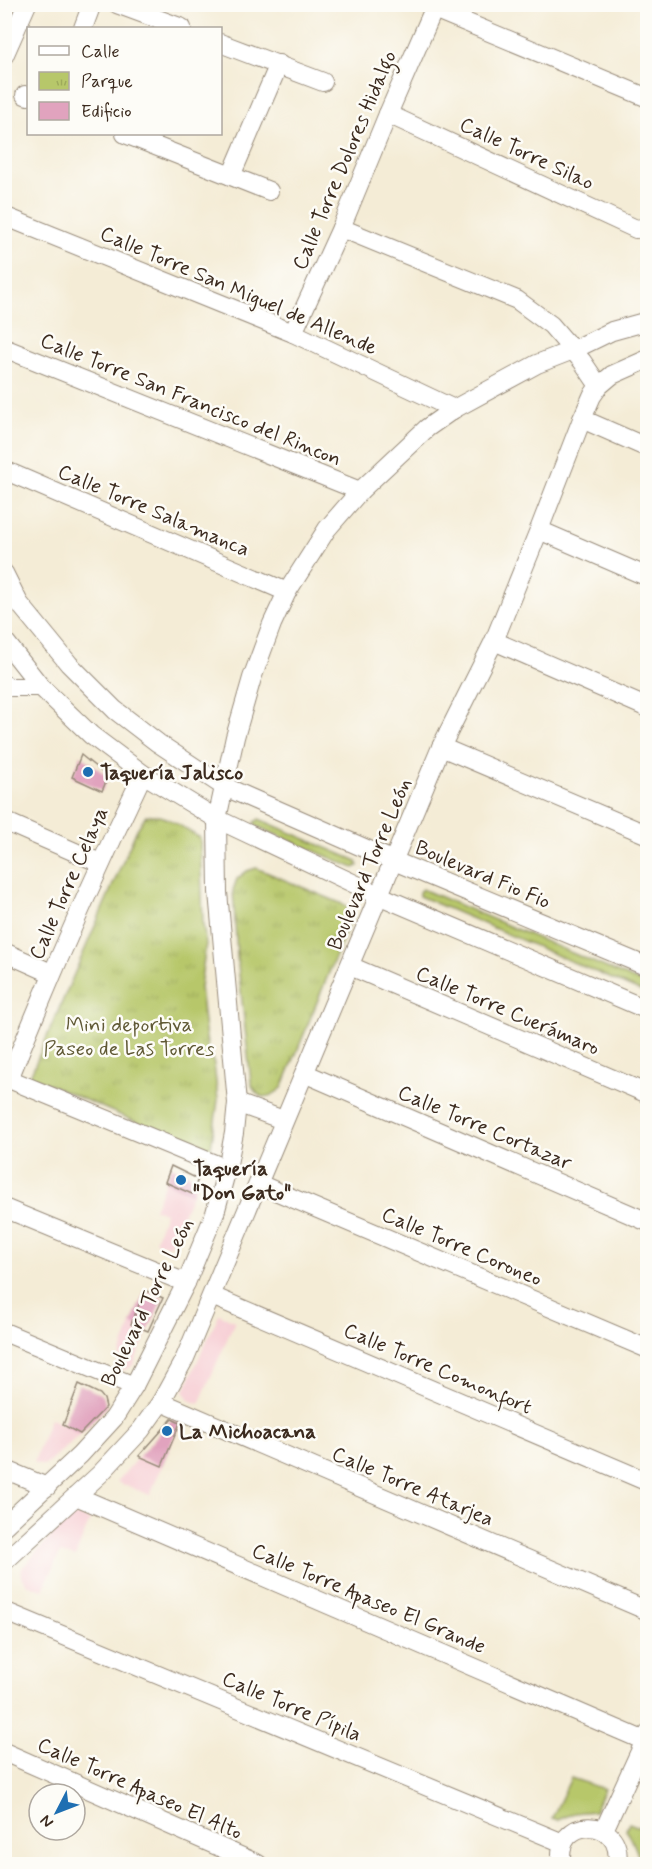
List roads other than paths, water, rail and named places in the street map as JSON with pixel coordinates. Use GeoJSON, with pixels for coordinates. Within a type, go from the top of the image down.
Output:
{"type":"FeatureCollection","features":[{"type":"Feature","properties":{"kind":"street"},"geometry":{"type":"LineString","coordinates":[[4,56],[27,4]]}},
{"type":"Feature","properties":{"kind":"street"},"geometry":{"type":"LineString","coordinates":[[83,27],[92,4]]}},
{"type":"Feature","properties":{"kind":"street"},"geometry":{"type":"LineString","coordinates":[[117,4],[179,27]]}},
{"type":"Feature","properties":{"kind":"street"},"geometry":{"type":"LineString","coordinates":[[435,7],[648,98]]}},
{"type":"Feature","properties":{"kind":"street","name":"Calle Torre Dolores Hidalgo"},"geometry":{"type":"LineString","coordinates":[[293,333],[341,228],[435,7]]}},
{"type":"Feature","properties":{"kind":"street"},"geometry":{"type":"LineString","coordinates":[[222,43],[323,82]]}},
{"type":"Feature","properties":{"kind":"street"},"geometry":{"type":"LineString","coordinates":[[231,176],[279,64]]}},
{"type":"Feature","properties":{"kind":"street","name":"Calle Torre Silao"},"geometry":{"type":"LineString","coordinates":[[388,114],[636,229],[648,227]]}},
{"type":"Feature","properties":{"kind":"street"},"geometry":{"type":"LineString","coordinates":[[127,135],[269,191]]}},
{"type":"Feature","properties":{"kind":"street","name":"Calle Torre San Miguel de Allende"},"geometry":{"type":"LineString","coordinates":[[4,216],[293,333],[454,409]]}},
{"type":"Feature","properties":{"kind":"street"},"geometry":{"type":"LineString","coordinates":[[341,228],[517,300],[551,325],[573,350],[599,386]]}},
{"type":"Feature","properties":{"kind":"street","name":"Boulevard Torre León"},"geometry":{"type":"LineString","coordinates":[[4,1527],[80,1455],[114,1418],[134,1386],[186,1283],[215,1213],[227,1169],[237,1103],[218,892],[217,819],[223,786],[252,678],[272,624],[287,592],[327,529],[360,491],[427,428],[454,409],[537,364],[612,331],[648,321]]}},
{"type":"Feature","properties":{"kind":"street","name":"Calle Torre San Francisco del Rincon"},"geometry":{"type":"LineString","coordinates":[[4,348],[360,491]]}},
{"type":"Feature","properties":{"kind":"street","name":"Boulevard Torre León"},"geometry":{"type":"LineString","coordinates":[[4,1562],[117,1457],[141,1430],[161,1402],[212,1296],[283,1120],[441,747],[494,641],[592,396],[599,386],[612,375],[648,359]]}},
{"type":"Feature","properties":{"kind":"street"},"geometry":{"type":"LineString","coordinates":[[582,419],[648,448]]}},
{"type":"Feature","properties":{"kind":"street","name":"Calle Torre Salamanca"},"geometry":{"type":"LineString","coordinates":[[4,470],[287,592]]}},
{"type":"Feature","properties":{"kind":"street"},"geometry":{"type":"LineString","coordinates":[[539,530],[648,577]]}},
{"type":"Feature","properties":{"kind":"street","name":"Boulevard Fio Fio"},"geometry":{"type":"LineString","coordinates":[[4,573],[19,603],[69,664],[115,710],[158,743],[223,786],[394,861],[648,967]]}},
{"type":"Feature","properties":{"kind":"street"},"geometry":{"type":"LineString","coordinates":[[4,640],[41,687],[91,735],[143,774],[217,819],[378,896],[648,1010]]}},
{"type":"Feature","properties":{"kind":"street"},"geometry":{"type":"LineString","coordinates":[[494,641],[648,708]]}},
{"type":"Feature","properties":{"kind":"street"},"geometry":{"type":"LineString","coordinates":[[4,685],[41,687]]}},
{"type":"Feature","properties":{"kind":"street"},"geometry":{"type":"LineString","coordinates":[[441,747],[648,835]]}},
{"type":"Feature","properties":{"kind":"street","name":"Calle Torre Celaya"},"geometry":{"type":"LineString","coordinates":[[7,1078],[100,863],[143,774]]}},
{"type":"Feature","properties":{"kind":"street"},"geometry":{"type":"LineString","coordinates":[[4,820],[100,863]]}},
{"type":"Feature","properties":{"kind":"street"},"geometry":{"type":"LineString","coordinates":[[4,952],[51,973]]}},
{"type":"Feature","properties":{"kind":"street","name":"Calle Torre Cuerámaro"},"geometry":{"type":"LineString","coordinates":[[350,966],[648,1094]]}},
{"type":"Feature","properties":{"kind":"street","name":"Calle Torre Cortazar"},"geometry":{"type":"LineString","coordinates":[[304,1073],[648,1222]]}},
{"type":"Feature","properties":{"kind":"street"},"geometry":{"type":"LineString","coordinates":[[7,1078],[227,1169]]}},
{"type":"Feature","properties":{"kind":"street"},"geometry":{"type":"LineString","coordinates":[[237,1103],[283,1120]]}},
{"type":"Feature","properties":{"kind":"street","name":"Calle Torre Coroneo"},"geometry":{"type":"LineString","coordinates":[[259,1184],[648,1349]]}},
{"type":"Feature","properties":{"kind":"street"},"geometry":{"type":"LineString","coordinates":[[4,1208],[186,1283]]}},
{"type":"Feature","properties":{"kind":"street","name":"Calle Torre Comonfort"},"geometry":{"type":"LineString","coordinates":[[212,1296],[648,1482]]}},
{"type":"Feature","properties":{"kind":"street"},"geometry":{"type":"LineString","coordinates":[[4,1332],[134,1386]]}},
{"type":"Feature","properties":{"kind":"street","name":"Calle Torre Atarjea"},"geometry":{"type":"LineString","coordinates":[[161,1402],[648,1611]]}},
{"type":"Feature","properties":{"kind":"street"},"geometry":{"type":"LineString","coordinates":[[4,1469],[47,1486]]}},
{"type":"Feature","properties":{"kind":"street","name":"Calle Torre Apaseo El Grande"},"geometry":{"type":"LineString","coordinates":[[76,1496],[646,1737]]}},
{"type":"Feature","properties":{"kind":"street","name":"Calle Torre Pípila"},"geometry":{"type":"LineString","coordinates":[[4,1611],[563,1843]]}},
{"type":"Feature","properties":{"kind":"street"},"geometry":{"type":"LineString","coordinates":[[604,1830],[646,1737]]}},
{"type":"Feature","properties":{"kind":"street","name":"Calle Torre Apaseo El Alto"},"geometry":{"type":"LineString","coordinates":[[4,1752],[258,1864]]}},
{"type":"Feature","properties":{"kind":"street"},"geometry":{"type":"LineString","coordinates":[[562,1864],[560,1855],[563,1843],[570,1834],[581,1828],[592,1826],[604,1830],[614,1840],[619,1853],[617,1864]]}},
{"type":"Feature","properties":{"kind":"place","name":"Taquería Jalisco"},"geometry":{"type":"Point","coordinates":[88,772]}},
{"type":"Feature","properties":{"kind":"place","name":"Taquería \"Don Gato\""},"geometry":{"type":"Point","coordinates":[181,1180]}},
{"type":"Feature","properties":{"kind":"place","name":"La Michoacana"},"geometry":{"type":"Point","coordinates":[167,1431]}},
{"type":"Feature","properties":{"kind":"park label","name":"Mini deportiva Paseo de Las Torres"},"geometry":{"type":"Point","coordinates":[129,1036]}}]}
